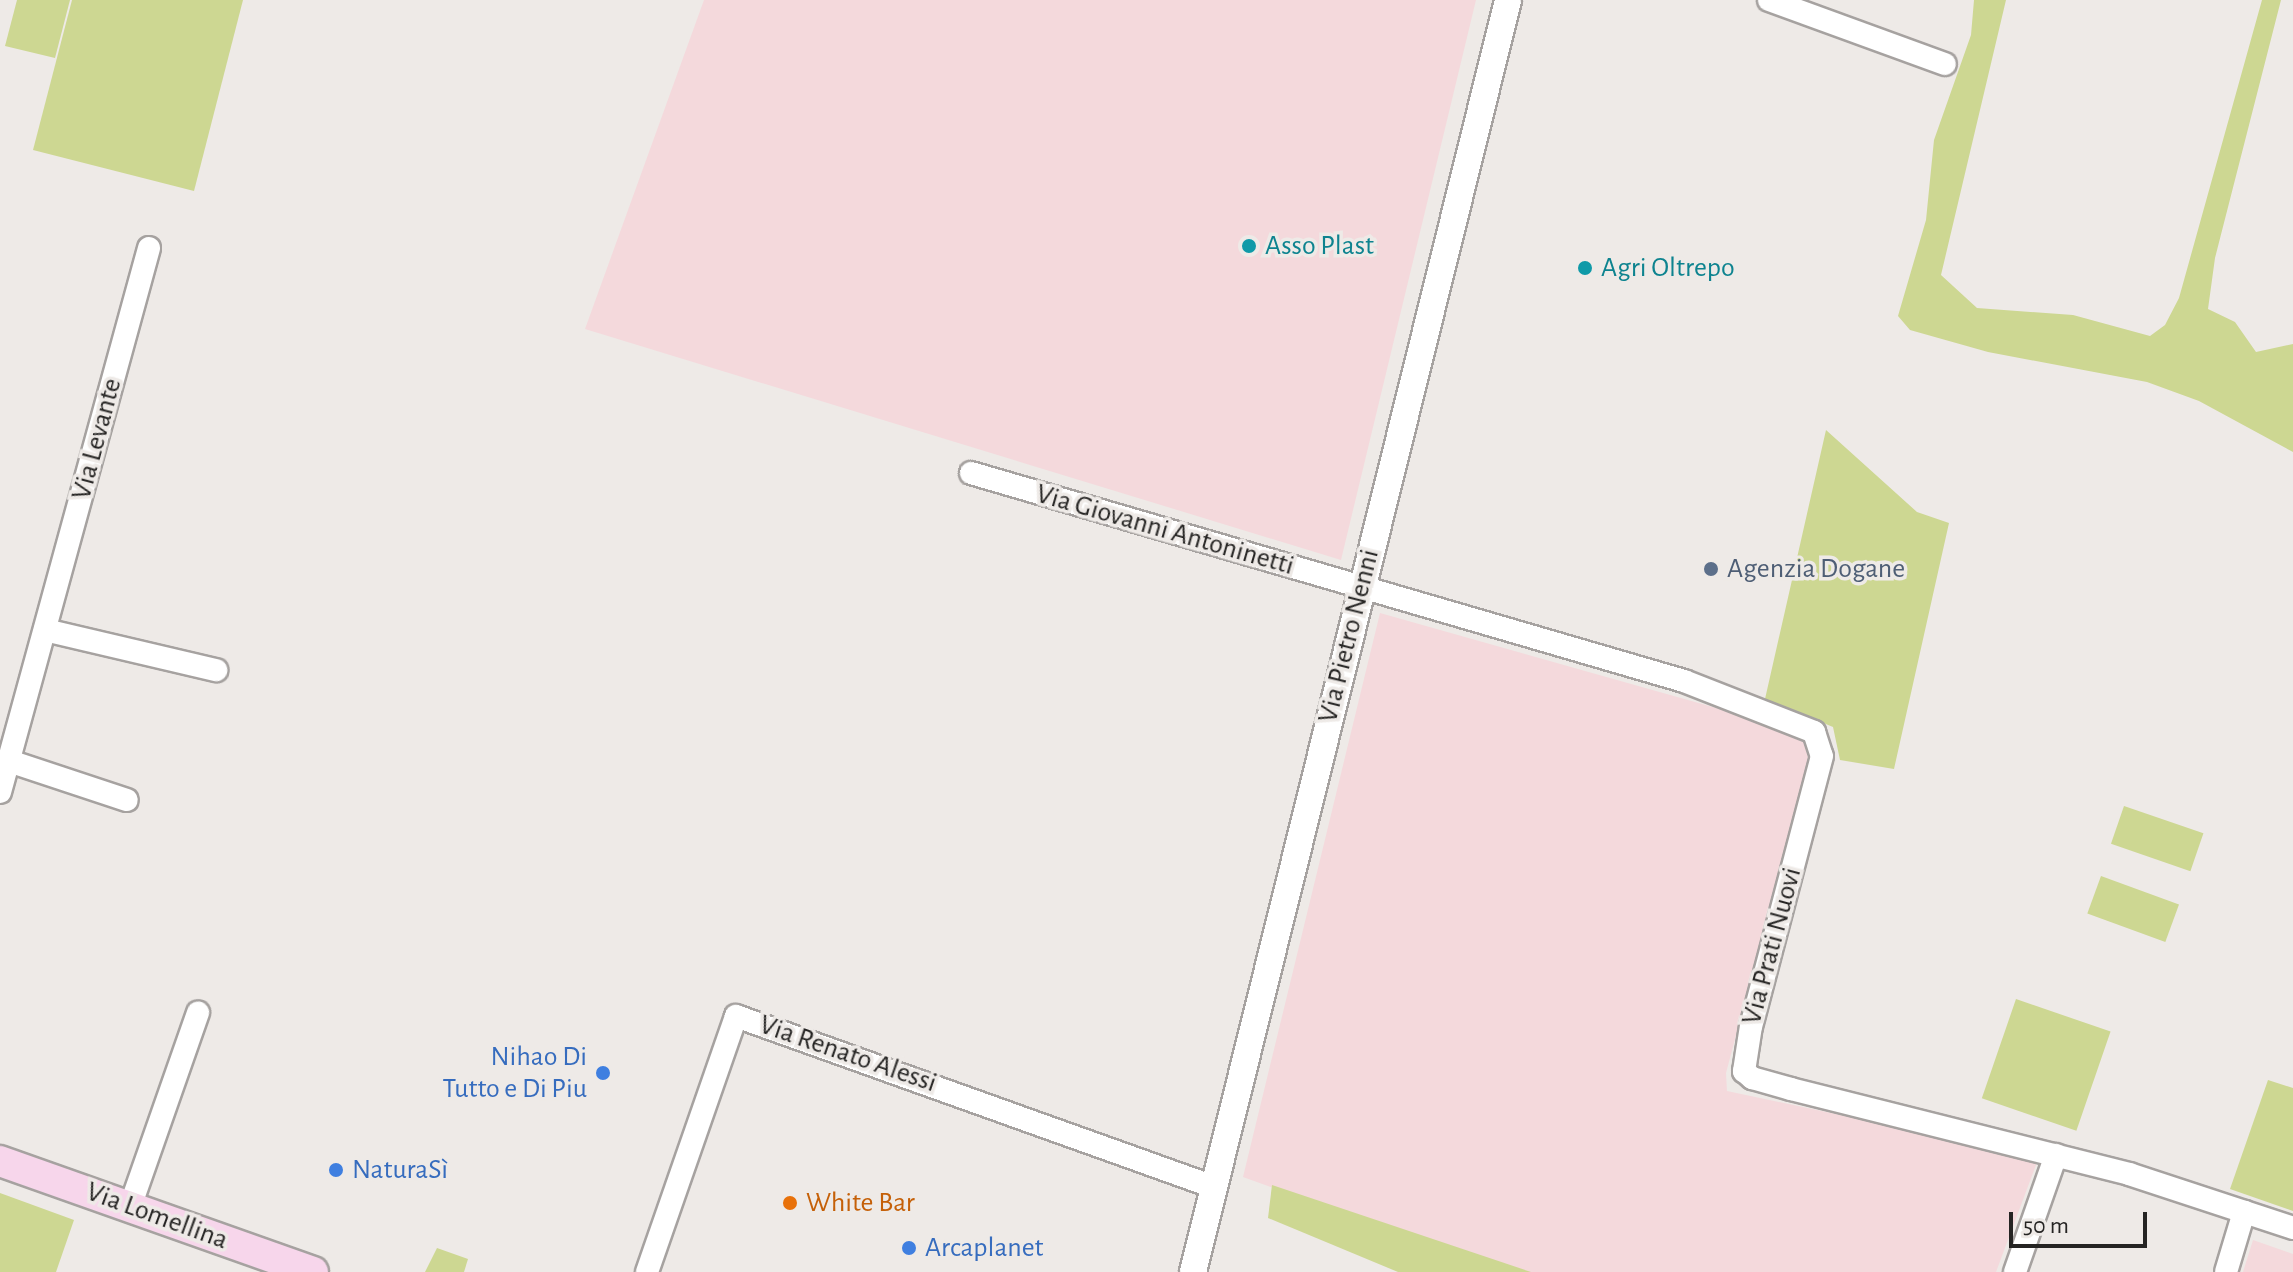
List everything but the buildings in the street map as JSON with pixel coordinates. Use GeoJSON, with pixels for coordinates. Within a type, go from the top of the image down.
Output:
{"type":"FeatureCollection","features":[{"type":"Feature","properties":{"kind":"main road","name":"Via Lomellina"},"geometry":{"type":"LineString","coordinates":[[0,1161],[313,1272]]}},
{"type":"Feature","properties":{"kind":"street","name":"Via Pietro Nenni"},"geometry":{"type":"LineString","coordinates":[[1193,1272],[1360,587],[1508,0]]}},
{"type":"Feature","properties":{"kind":"street"},"geometry":{"type":"LineString","coordinates":[[1769,0],[1945,64]]}},
{"type":"Feature","properties":{"kind":"street","name":"Via Levante"},"geometry":{"type":"LineString","coordinates":[[0,792],[149,248]]}},
{"type":"Feature","properties":{"kind":"street","name":"Via Giovanni Antoninetti"},"geometry":{"type":"LineString","coordinates":[[971,473],[1360,587]]}},
{"type":"Feature","properties":{"kind":"street","name":"Via Prati Nuovi"},"geometry":{"type":"LineString","coordinates":[[1360,587],[1684,681],[1814,732],[1822,756],[1751,1026],[1744,1071],[1791,1089],[2056,1155],[2293,1228]]}},
{"type":"Feature","properties":{"kind":"street"},"geometry":{"type":"LineString","coordinates":[[45,630],[216,670]]}},
{"type":"Feature","properties":{"kind":"street"},"geometry":{"type":"LineString","coordinates":[[0,706],[23,711]]}},
{"type":"Feature","properties":{"kind":"street"},"geometry":{"type":"LineString","coordinates":[[9,761],[127,800]]}},
{"type":"Feature","properties":{"kind":"street"},"geometry":{"type":"LineString","coordinates":[[130,1207],[198,1013]]}},
{"type":"Feature","properties":{"kind":"street","name":"Via Renato Alessi"},"geometry":{"type":"LineString","coordinates":[[647,1272],[736,1016],[1214,1187]]}},
{"type":"Feature","properties":{"kind":"street"},"geometry":{"type":"LineString","coordinates":[[2015,1272],[2056,1155]]}},
{"type":"Feature","properties":{"kind":"street"},"geometry":{"type":"LineString","coordinates":[[2226,1272],[2244,1212]]}},
{"type":"Feature","properties":{"kind":"shaded area"},"geometry":{"type":"Polygon","coordinates":[[[704,0],[1476,0],[1341,560],[585,329],[704,0]]]}},
{"type":"Feature","properties":{"kind":"shaded area"},"geometry":{"type":"Polygon","coordinates":[[[1380,613],[1801,732],[1811,753],[1726,1073],[1727,1091],[2039,1157],[1996,1272],[1507,1272],[1243,1177],[1380,613]]]}},
{"type":"Feature","properties":{"kind":"shaded area"},"geometry":{"type":"Polygon","coordinates":[[[2253,1240],[2293,1254],[2293,1272],[2243,1272],[2253,1240]]]}},
{"type":"Feature","properties":{"kind":"green space"},"geometry":{"type":"Polygon","coordinates":[[[17,0],[70,0],[55,58],[5,46],[17,0]]]}},
{"type":"Feature","properties":{"kind":"green space"},"geometry":{"type":"Polygon","coordinates":[[[72,0],[243,0],[194,191],[33,150],[72,0]]]}},
{"type":"Feature","properties":{"kind":"green space"},"geometry":{"type":"Polygon","coordinates":[[[1974,0],[2006,0],[1941,275],[1977,308],[2073,315],[2150,336],[2165,325],[2179,298],[2262,0],[2281,0],[2215,258],[2208,309],[2235,322],[2256,352],[2293,344],[2293,452],[2199,401],[2147,382],[1988,352],[1910,330],[1898,316],[1926,220],[1934,140],[1971,35],[1974,0]]]}},
{"type":"Feature","properties":{"kind":"green space"},"geometry":{"type":"Polygon","coordinates":[[[1826,430],[1917,512],[1949,523],[1894,769],[1840,760],[1833,727],[1765,699],[1826,430]]]}},
{"type":"Feature","properties":{"kind":"green space"},"geometry":{"type":"Polygon","coordinates":[[[2124,806],[2203,833],[2190,871],[2111,844],[2124,806]]]}},
{"type":"Feature","properties":{"kind":"green space"},"geometry":{"type":"Polygon","coordinates":[[[2101,876],[2179,904],[2165,942],[2087,914],[2101,876]]]}},
{"type":"Feature","properties":{"kind":"green space"},"geometry":{"type":"Polygon","coordinates":[[[2016,999],[2111,1032],[2076,1131],[1982,1098],[2016,999]]]}},
{"type":"Feature","properties":{"kind":"green space"},"geometry":{"type":"Polygon","coordinates":[[[2268,1080],[2293,1088],[2293,1211],[2230,1189],[2268,1080]]]}},
{"type":"Feature","properties":{"kind":"green space"},"geometry":{"type":"Polygon","coordinates":[[[1272,1185],[1531,1272],[1398,1272],[1268,1218],[1272,1185]]]}},
{"type":"Feature","properties":{"kind":"green space"},"geometry":{"type":"Polygon","coordinates":[[[0,1193],[74,1220],[56,1272],[0,1272],[0,1193]]]}},
{"type":"Feature","properties":{"kind":"green space"},"geometry":{"type":"Polygon","coordinates":[[[437,1248],[468,1259],[464,1272],[425,1272],[437,1248]]]}},
{"type":"Feature","properties":{"kind":"place","name":"Asso Plast"},"geometry":{"type":"Point","coordinates":[1249,246]}},
{"type":"Feature","properties":{"kind":"place","name":"Agri Oltrepo"},"geometry":{"type":"Point","coordinates":[1585,268]}},
{"type":"Feature","properties":{"kind":"place","name":"Agenzia Dogane"},"geometry":{"type":"Point","coordinates":[1711,569]}},
{"type":"Feature","properties":{"kind":"place","name":"Nihao Di Tutto e Di Piu"},"geometry":{"type":"Point","coordinates":[603,1073]}},
{"type":"Feature","properties":{"kind":"place","name":"NaturaSì"},"geometry":{"type":"Point","coordinates":[336,1170]}},
{"type":"Feature","properties":{"kind":"place","name":"White Bar"},"geometry":{"type":"Point","coordinates":[790,1203]}},
{"type":"Feature","properties":{"kind":"place","name":"Arcaplanet"},"geometry":{"type":"Point","coordinates":[909,1248]}}]}
